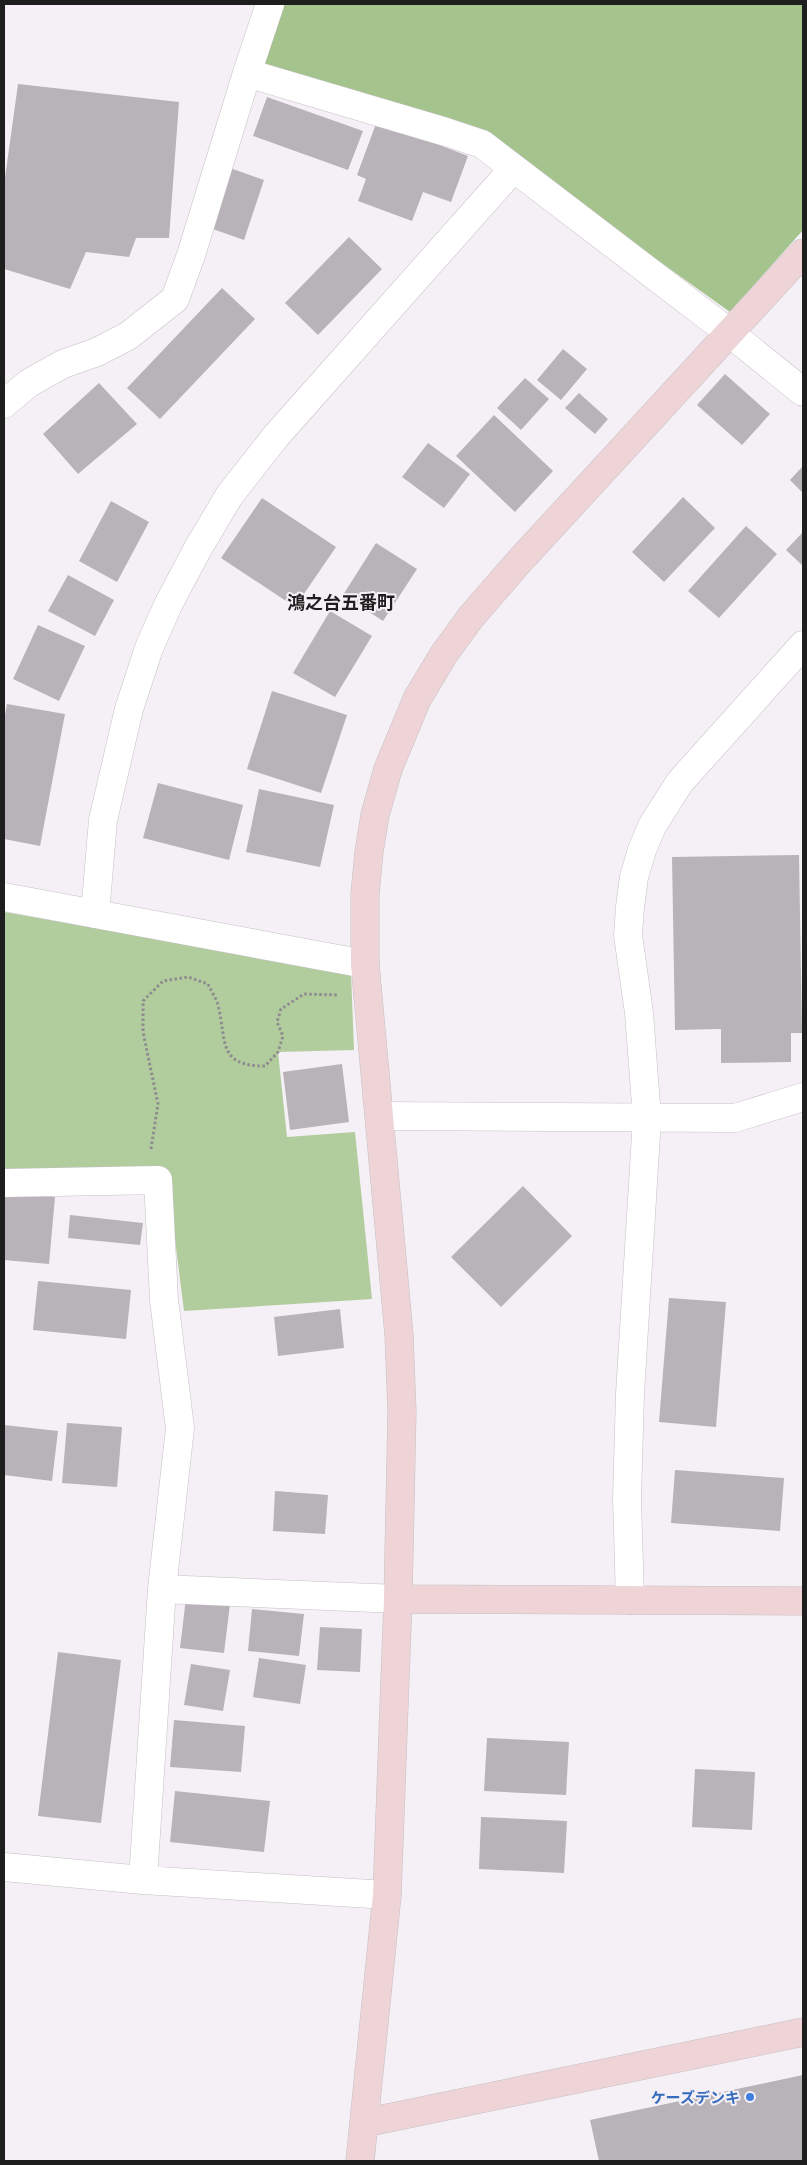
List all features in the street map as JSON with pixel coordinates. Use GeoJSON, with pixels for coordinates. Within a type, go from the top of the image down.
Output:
{"type":"FeatureCollection","features":[{"type":"Feature","properties":{"kind":"street"},"geometry":{"type":"LineString","coordinates":[[4,404],[30,383],[63,364],[97,352],[128,336],[175,299],[192,255],[270,4]]}},
{"type":"Feature","properties":{"kind":"street"},"geometry":{"type":"LineString","coordinates":[[247,73],[482,144],[731,334],[803,392]]}},
{"type":"Feature","properties":{"kind":"street"},"geometry":{"type":"LineString","coordinates":[[95,914],[103,820],[128,709],[149,648],[168,605],[197,550],[230,496],[276,436],[514,170]]}},
{"type":"Feature","properties":{"kind":"street"},"geometry":{"type":"LineString","coordinates":[[360,2161],[387,1895],[398,1599],[402,1412],[400,1354],[365,964],[365,894],[368,852],[374,815],[388,770],[417,699],[444,654],[478,609],[522,558],[731,334],[803,253]]}},
{"type":"Feature","properties":{"kind":"street"},"geometry":{"type":"LineString","coordinates":[[630,1600],[627,1498],[630,1394],[647,1118],[639,1013],[628,935],[634,876],[652,826],[666,801],[680,782],[803,645]]}},
{"type":"Feature","properties":{"kind":"street"},"geometry":{"type":"LineString","coordinates":[[4,897],[365,964]]}},
{"type":"Feature","properties":{"kind":"street"},"geometry":{"type":"LineString","coordinates":[[380,1116],[735,1118],[803,1098]]}},
{"type":"Feature","properties":{"kind":"street"},"geometry":{"type":"LineString","coordinates":[[4,1183],[158,1180],[164,1300],[180,1428],[162,1589],[143,1880]]}},
{"type":"Feature","properties":{"kind":"street"},"geometry":{"type":"LineString","coordinates":[[162,1589],[398,1599],[803,1602]]}},
{"type":"Feature","properties":{"kind":"street"},"geometry":{"type":"LineString","coordinates":[[4,1867],[143,1880],[387,1895]]}},
{"type":"Feature","properties":{"kind":"street"},"geometry":{"type":"LineString","coordinates":[[364,2123],[803,2032]]}},
{"type":"Feature","properties":{"kind":"path"},"geometry":{"type":"LineString","coordinates":[[158,1180],[149,1164],[158,1104],[144,1032],[143,1001],[163,981],[188,977],[208,984],[217,1003],[224,1047],[237,1060],[248,1066],[266,1066],[278,1052],[283,1036],[277,1022],[281,1009],[304,994],[341,995]]}},
{"type":"Feature","properties":{"kind":"green space"},"geometry":{"type":"Polygon","coordinates":[[[275,4],[803,4],[803,230],[730,312],[483,135],[251,62],[275,4]]]}},
{"type":"Feature","properties":{"kind":"green space"},"geometry":{"type":"Polygon","coordinates":[[[4,912],[351,973],[354,1050],[278,1052],[287,1137],[355,1132],[372,1299],[184,1311],[167,1176],[4,1173],[4,912]]]}},
{"type":"Feature","properties":{"kind":"building"},"geometry":{"type":"Polygon","coordinates":[[[18,84],[179,102],[169,238],[136,238],[129,257],[86,252],[70,289],[4,269],[4,185],[18,84]]]}},
{"type":"Feature","properties":{"kind":"building"},"geometry":{"type":"Polygon","coordinates":[[[267,97],[363,131],[348,170],[253,136],[267,97]]]}},
{"type":"Feature","properties":{"kind":"building"},"geometry":{"type":"Polygon","coordinates":[[[377,121],[468,156],[451,202],[423,192],[412,221],[358,201],[366,179],[357,175],[377,121]]]}},
{"type":"Feature","properties":{"kind":"building"},"geometry":{"type":"Polygon","coordinates":[[[230,168],[264,180],[244,240],[210,228],[230,168]]]}},
{"type":"Feature","properties":{"kind":"building"},"geometry":{"type":"Polygon","coordinates":[[[349,237],[382,269],[318,335],[285,303],[349,237]]]}},
{"type":"Feature","properties":{"kind":"building"},"geometry":{"type":"Polygon","coordinates":[[[222,288],[255,319],[160,419],[127,388],[222,288]]]}},
{"type":"Feature","properties":{"kind":"building"},"geometry":{"type":"Polygon","coordinates":[[[563,349],[587,369],[561,400],[537,380],[563,349]]]}},
{"type":"Feature","properties":{"kind":"building"},"geometry":{"type":"Polygon","coordinates":[[[725,374],[770,414],[742,445],[697,405],[725,374]]]}},
{"type":"Feature","properties":{"kind":"building"},"geometry":{"type":"Polygon","coordinates":[[[525,378],[549,399],[521,430],[497,408],[525,378]]]}},
{"type":"Feature","properties":{"kind":"building"},"geometry":{"type":"Polygon","coordinates":[[[99,383],[137,424],[78,474],[43,434],[99,383]]]}},
{"type":"Feature","properties":{"kind":"building"},"geometry":{"type":"Polygon","coordinates":[[[579,393],[608,419],[595,434],[565,408],[579,393]]]}},
{"type":"Feature","properties":{"kind":"building"},"geometry":{"type":"Polygon","coordinates":[[[494,415],[553,471],[515,512],[456,456],[494,415]]]}},
{"type":"Feature","properties":{"kind":"building"},"geometry":{"type":"Polygon","coordinates":[[[428,443],[470,474],[444,508],[402,477],[428,443]]]}},
{"type":"Feature","properties":{"kind":"building"},"geometry":{"type":"Polygon","coordinates":[[[803,466],[803,493],[790,480],[803,466]]]}},
{"type":"Feature","properties":{"kind":"building"},"geometry":{"type":"Polygon","coordinates":[[[683,497],[715,528],[664,582],[632,552],[683,497]]]}},
{"type":"Feature","properties":{"kind":"building"},"geometry":{"type":"Polygon","coordinates":[[[262,498],[336,547],[295,607],[221,558],[262,498]]]}},
{"type":"Feature","properties":{"kind":"building"},"geometry":{"type":"Polygon","coordinates":[[[111,501],[149,522],[117,582],[79,561],[111,501]]]}},
{"type":"Feature","properties":{"kind":"building"},"geometry":{"type":"Polygon","coordinates":[[[746,526],[777,554],[719,618],[688,591],[746,526]]]}},
{"type":"Feature","properties":{"kind":"building"},"geometry":{"type":"Polygon","coordinates":[[[803,532],[803,566],[786,550],[803,532]]]}},
{"type":"Feature","properties":{"kind":"building"},"geometry":{"type":"Polygon","coordinates":[[[376,543],[417,569],[383,621],[343,595],[376,543]]]}},
{"type":"Feature","properties":{"kind":"building"},"geometry":{"type":"Polygon","coordinates":[[[68,575],[114,600],[95,636],[48,611],[68,575]]]}},
{"type":"Feature","properties":{"kind":"building"},"geometry":{"type":"Polygon","coordinates":[[[330,611],[372,636],[335,697],[293,673],[330,611]]]}},
{"type":"Feature","properties":{"kind":"building"},"geometry":{"type":"Polygon","coordinates":[[[38,625],[85,646],[59,701],[13,679],[38,625]]]}},
{"type":"Feature","properties":{"kind":"building"},"geometry":{"type":"Polygon","coordinates":[[[272,691],[347,715],[321,793],[247,769],[272,691]]]}},
{"type":"Feature","properties":{"kind":"building"},"geometry":{"type":"Polygon","coordinates":[[[7,704],[65,714],[40,846],[4,839],[4,721],[7,704]]]}},
{"type":"Feature","properties":{"kind":"building"},"geometry":{"type":"Polygon","coordinates":[[[158,783],[243,805],[229,860],[143,838],[158,783]]]}},
{"type":"Feature","properties":{"kind":"building"},"geometry":{"type":"Polygon","coordinates":[[[259,789],[334,805],[320,867],[246,852],[259,789]]]}},
{"type":"Feature","properties":{"kind":"building"},"geometry":{"type":"Polygon","coordinates":[[[799,855],[802,1033],[791,1033],[791,1062],[721,1063],[721,1029],[675,1030],[672,857],[799,855]]]}},
{"type":"Feature","properties":{"kind":"building"},"geometry":{"type":"Polygon","coordinates":[[[342,1064],[349,1122],[290,1130],[283,1072],[342,1064]]]}},
{"type":"Feature","properties":{"kind":"building"},"geometry":{"type":"Polygon","coordinates":[[[523,1186],[572,1236],[501,1307],[451,1257],[523,1186]]]}},
{"type":"Feature","properties":{"kind":"building"},"geometry":{"type":"Polygon","coordinates":[[[4,1193],[55,1197],[49,1264],[4,1260],[4,1193]]]}},
{"type":"Feature","properties":{"kind":"building"},"geometry":{"type":"Polygon","coordinates":[[[70,1215],[143,1223],[140,1245],[68,1238],[70,1215]]]}},
{"type":"Feature","properties":{"kind":"building"},"geometry":{"type":"Polygon","coordinates":[[[38,1281],[131,1290],[126,1339],[33,1330],[38,1281]]]}},
{"type":"Feature","properties":{"kind":"building"},"geometry":{"type":"Polygon","coordinates":[[[669,1298],[726,1302],[716,1427],[659,1422],[669,1298]]]}},
{"type":"Feature","properties":{"kind":"building"},"geometry":{"type":"Polygon","coordinates":[[[340,1309],[344,1348],[278,1356],[274,1317],[340,1309]]]}},
{"type":"Feature","properties":{"kind":"building"},"geometry":{"type":"Polygon","coordinates":[[[67,1423],[122,1427],[117,1487],[62,1483],[67,1423]]]}},
{"type":"Feature","properties":{"kind":"building"},"geometry":{"type":"Polygon","coordinates":[[[4,1425],[58,1431],[52,1481],[4,1475],[4,1425]]]}},
{"type":"Feature","properties":{"kind":"building"},"geometry":{"type":"Polygon","coordinates":[[[675,1470],[784,1478],[780,1531],[671,1523],[675,1470]]]}},
{"type":"Feature","properties":{"kind":"building"},"geometry":{"type":"Polygon","coordinates":[[[275,1491],[328,1495],[325,1534],[273,1531],[275,1491]]]}},
{"type":"Feature","properties":{"kind":"building"},"geometry":{"type":"Polygon","coordinates":[[[186,1598],[230,1604],[224,1653],[180,1648],[186,1598]]]}},
{"type":"Feature","properties":{"kind":"building"},"geometry":{"type":"Polygon","coordinates":[[[252,1609],[304,1614],[299,1656],[248,1651],[252,1609]]]}},
{"type":"Feature","properties":{"kind":"building"},"geometry":{"type":"Polygon","coordinates":[[[320,1627],[362,1629],[360,1672],[317,1670],[320,1627]]]}},
{"type":"Feature","properties":{"kind":"building"},"geometry":{"type":"Polygon","coordinates":[[[58,1652],[121,1660],[101,1823],[38,1816],[58,1652]]]}},
{"type":"Feature","properties":{"kind":"building"},"geometry":{"type":"Polygon","coordinates":[[[259,1658],[306,1665],[300,1704],[253,1697],[259,1658]]]}},
{"type":"Feature","properties":{"kind":"building"},"geometry":{"type":"Polygon","coordinates":[[[191,1664],[230,1670],[223,1711],[184,1705],[191,1664]]]}},
{"type":"Feature","properties":{"kind":"building"},"geometry":{"type":"Polygon","coordinates":[[[174,1720],[245,1726],[241,1772],[170,1767],[174,1720]]]}},
{"type":"Feature","properties":{"kind":"building"},"geometry":{"type":"Polygon","coordinates":[[[487,1738],[569,1742],[566,1795],[484,1791],[487,1738]]]}},
{"type":"Feature","properties":{"kind":"building"},"geometry":{"type":"Polygon","coordinates":[[[695,1769],[755,1772],[752,1830],[692,1827],[695,1769]]]}},
{"type":"Feature","properties":{"kind":"building"},"geometry":{"type":"Polygon","coordinates":[[[175,1791],[270,1801],[264,1852],[170,1842],[175,1791]]]}},
{"type":"Feature","properties":{"kind":"building"},"geometry":{"type":"Polygon","coordinates":[[[481,1817],[567,1821],[564,1873],[479,1869],[481,1817]]]}},
{"type":"Feature","properties":{"kind":"building","name":"ケーズデンキ"},"geometry":{"type":"Polygon","coordinates":[[[803,2075],[803,2161],[599,2161],[590,2120],[803,2075]]]}},
{"type":"Feature","properties":{"kind":"place","name":"ケーズデンキ"},"geometry":{"type":"Point","coordinates":[750,2097]}},
{"type":"Feature","properties":{"kind":"district","name":"鴻之台五番町"},"geometry":{"type":"Point","coordinates":[341,602]}}]}
